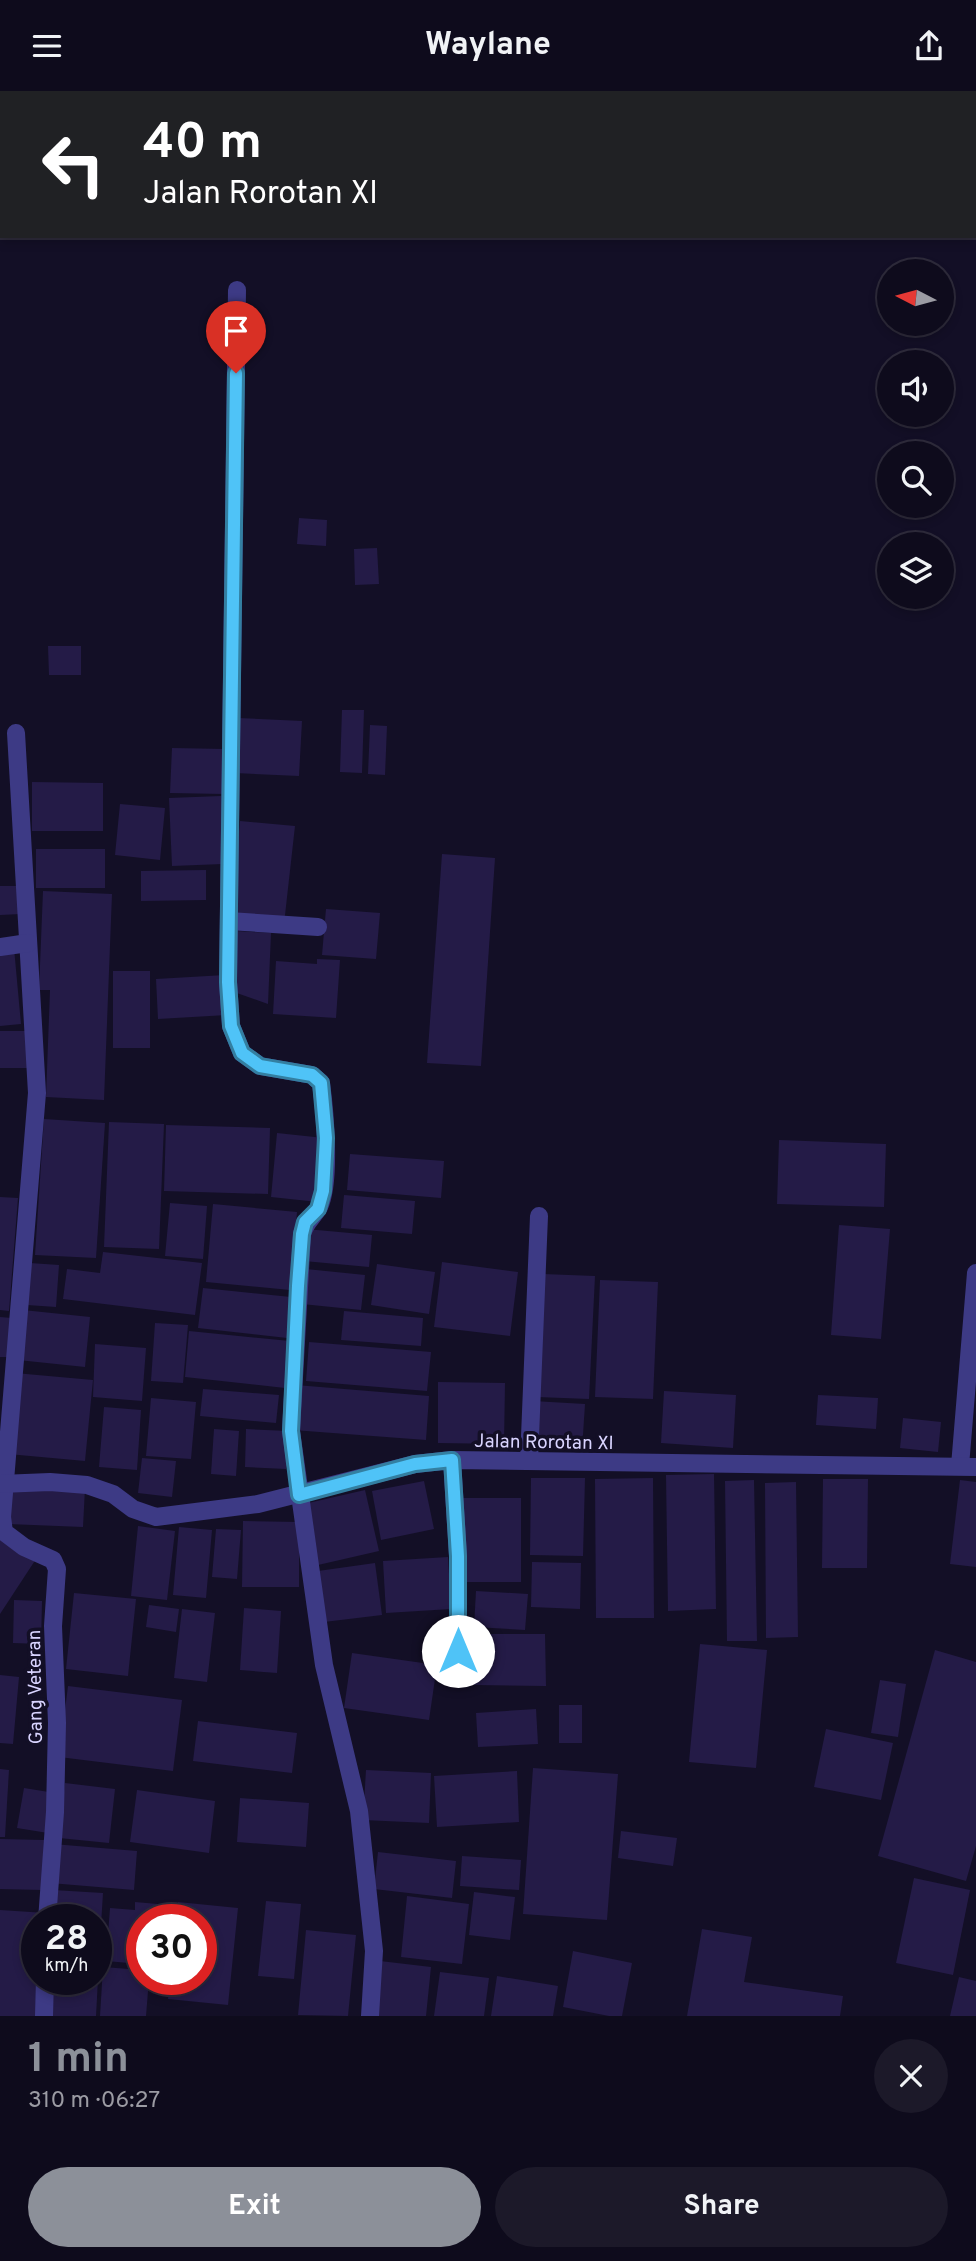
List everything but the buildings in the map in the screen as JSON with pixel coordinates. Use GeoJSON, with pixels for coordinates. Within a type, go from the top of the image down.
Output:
{"type":"FeatureCollection","features":[{"type":"Feature","properties":{"kind":"street"},"geometry":{"type":"LineString","coordinates":[[237,290],[228,982],[231,1026],[242,1053],[260,1066],[312,1075],[321,1083],[325,1109],[323,1191],[318,1209],[305,1222],[302,1234],[291,1431],[324,1665],[359,1811],[374,1951],[370,2016]]}},
{"type":"Feature","properties":{"kind":"street"},"geometry":{"type":"LineString","coordinates":[[2,1483],[37,1093],[16,733]]}},
{"type":"Feature","properties":{"kind":"street"},"geometry":{"type":"LineString","coordinates":[[229,921],[318,927]]}},
{"type":"Feature","properties":{"kind":"street"},"geometry":{"type":"LineString","coordinates":[[0,947],[28,943]]}},
{"type":"Feature","properties":{"kind":"street"},"geometry":{"type":"LineString","coordinates":[[529,1461],[539,1216]]}},
{"type":"Feature","properties":{"kind":"street"},"geometry":{"type":"LineString","coordinates":[[968,1467],[976,1273]]}},
{"type":"Feature","properties":{"kind":"street"},"geometry":{"type":"LineString","coordinates":[[452,1460],[458,1556],[458,1674]]}},
{"type":"Feature","properties":{"kind":"street","name":"Jalan Rorotan XI"},"geometry":{"type":"LineString","coordinates":[[2,1483],[87,1485],[113,1494],[133,1509],[156,1517],[258,1504],[415,1464],[452,1460],[968,1467]]}},
{"type":"Feature","properties":{"kind":"street","name":"Gang Veteran"},"geometry":{"type":"LineString","coordinates":[[2,1483],[4,1532],[24,1547],[53,1560],[57,1569],[53,1626],[56,1761],[48,1904]]}},
{"type":"Feature","properties":{"kind":"street"},"geometry":{"type":"LineString","coordinates":[[44,2016],[45,1995]]}},
{"type":"Feature","properties":{"kind":"route"},"geometry":{"type":"LineString","coordinates":[[236,373],[228,982],[231,1026],[242,1053],[260,1066],[312,1075],[321,1083],[325,1109],[323,1191],[318,1209],[305,1222],[298,1286],[291,1431],[299,1495],[415,1464],[452,1460],[458,1556],[458,1651]]}}]}
